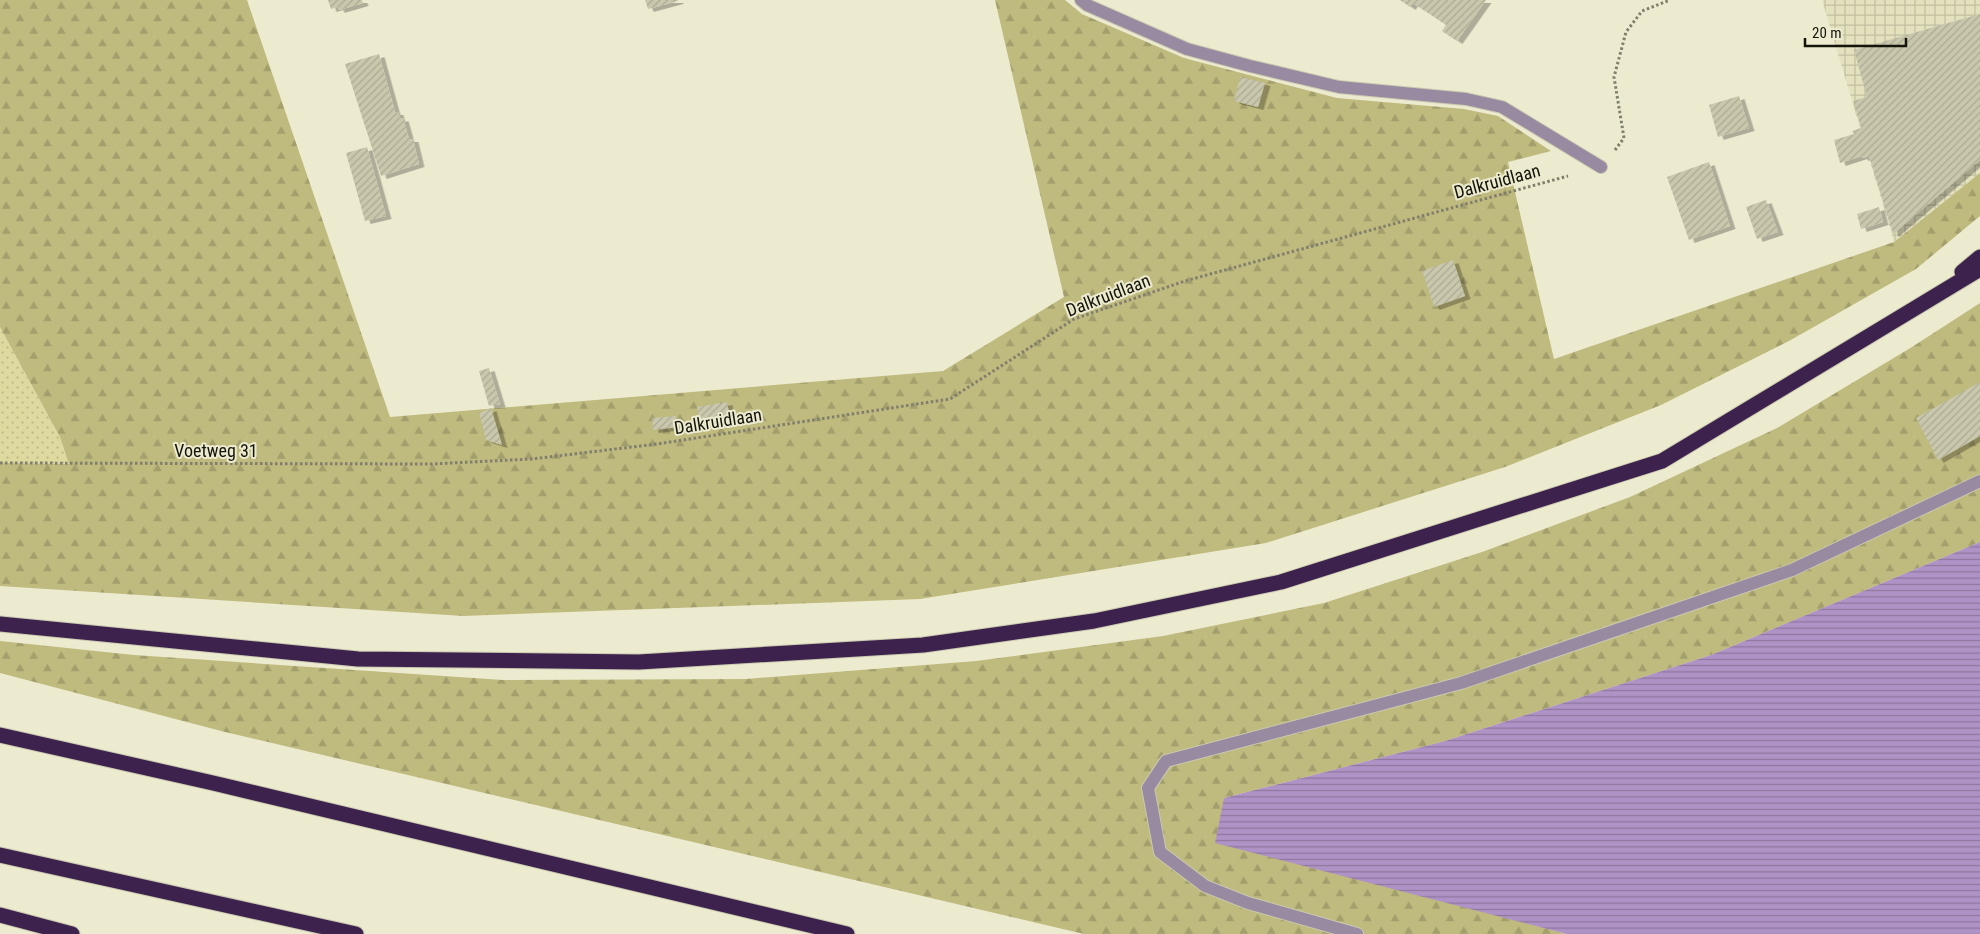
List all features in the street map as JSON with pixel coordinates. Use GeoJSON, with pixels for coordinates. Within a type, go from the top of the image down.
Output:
{"type":"FeatureCollection","features":[{"type":"Feature","properties":{"kind":"highway"},"geometry":{"type":"LineString","coordinates":[[1934,296],[1980,257]]}},
{"type":"Feature","properties":{"kind":"highway"},"geometry":{"type":"LineString","coordinates":[[0,624],[358,659],[640,662],[923,645],[1094,621],[1281,582],[1662,461],[1980,269]]}},
{"type":"Feature","properties":{"kind":"highway"},"geometry":{"type":"LineString","coordinates":[[0,735],[847,934]]}},
{"type":"Feature","properties":{"kind":"highway"},"geometry":{"type":"LineString","coordinates":[[0,855],[356,934]]}},
{"type":"Feature","properties":{"kind":"highway"},"geometry":{"type":"LineString","coordinates":[[0,915],[72,934]]}},
{"type":"Feature","properties":{"kind":"lane"},"geometry":{"type":"LineString","coordinates":[[1081,0],[1087,5],[1187,49],[1250,66],[1339,88],[1466,99],[1502,107],[1601,167]]}},
{"type":"Feature","properties":{"kind":"lane"},"geometry":{"type":"LineString","coordinates":[[1357,934],[1248,903],[1205,886],[1160,852],[1148,788],[1166,761],[1460,682],[1792,570],[1980,481]]}},
{"type":"Feature","properties":{"kind":"path"},"geometry":{"type":"LineString","coordinates":[[1601,167],[1624,138],[1614,77],[1626,32],[1642,11],[1670,0]]}},
{"type":"Feature","properties":{"kind":"path","name":"Dalkruidlaan"},"geometry":{"type":"LineString","coordinates":[[432,464],[532,459],[648,445],[950,399],[1074,318],[1185,281],[1601,167]]}},
{"type":"Feature","properties":{"kind":"path","name":"Voetweg 31"},"geometry":{"type":"LineString","coordinates":[[0,463],[432,464]]}},
{"type":"Feature","properties":{"kind":"shaded area"},"geometry":{"type":"Polygon","coordinates":[[[1822,0],[1980,0],[1980,173],[1894,242],[1822,0]]]}},
{"type":"Feature","properties":{"kind":"shaded area"},"geometry":{"type":"Polygon","coordinates":[[[0,327],[60,437],[69,464],[0,463],[0,327]]]}},
{"type":"Feature","properties":{"kind":"shaded area"},"geometry":{"type":"Polygon","coordinates":[[[1980,542],[1980,934],[1567,934],[1215,843],[1224,798],[1445,741],[1711,655],[1980,542]]]}},
{"type":"Feature","properties":{"kind":"green space"},"geometry":{"type":"Polygon","coordinates":[[[0,0],[247,0],[390,417],[943,371],[1064,297],[995,0],[1065,0],[1082,14],[1184,58],[1337,98],[1464,109],[1498,116],[1551,151],[1508,162],[1554,359],[1894,242],[1980,173],[1980,216],[1916,269],[1789,341],[1661,405],[1505,467],[1266,543],[920,599],[463,616],[0,586],[0,463],[69,464],[60,437],[0,327],[0,0]]]}},
{"type":"Feature","properties":{"kind":"green space"},"geometry":{"type":"Polygon","coordinates":[[[1980,303],[1980,542],[1711,655],[1445,741],[1224,798],[1448,902],[1567,934],[1084,934],[225,732],[0,673],[0,641],[134,655],[503,680],[746,679],[976,661],[1163,636],[1324,603],[1482,552],[1630,497],[1777,428],[1912,347],[1980,303]]]}},
{"type":"Feature","properties":{"kind":"building"},"geometry":{"type":"Polygon","coordinates":[[[328,0],[362,0],[363,3],[339,10],[338,7],[331,9],[328,0]]]}},
{"type":"Feature","properties":{"kind":"building"},"geometry":{"type":"Polygon","coordinates":[[[645,0],[678,0],[678,1],[648,9],[645,0]]]}},
{"type":"Feature","properties":{"kind":"building"},"geometry":{"type":"Polygon","coordinates":[[[1400,0],[1486,0],[1457,41],[1442,31],[1446,25],[1413,3],[1410,7],[1400,0]]]}},
{"type":"Feature","properties":{"kind":"building"},"geometry":{"type":"Polygon","coordinates":[[[1980,14],[1980,160],[1893,234],[1869,156],[1863,158],[1862,156],[1840,163],[1834,140],[1854,134],[1852,131],[1861,128],[1853,101],[1867,97],[1854,50],[1980,14]]]}},
{"type":"Feature","properties":{"kind":"building"},"geometry":{"type":"Polygon","coordinates":[[[379,54],[395,112],[398,112],[400,119],[403,118],[409,139],[413,139],[419,164],[381,176],[345,64],[379,54]]]}},
{"type":"Feature","properties":{"kind":"building"},"geometry":{"type":"Polygon","coordinates":[[[1240,77],[1265,83],[1258,107],[1234,101],[1240,77]]]}},
{"type":"Feature","properties":{"kind":"building"},"geometry":{"type":"Polygon","coordinates":[[[1739,96],[1749,128],[1718,137],[1709,105],[1739,96]]]}},
{"type":"Feature","properties":{"kind":"building"},"geometry":{"type":"Polygon","coordinates":[[[367,147],[386,216],[365,221],[346,153],[367,147]]]}},
{"type":"Feature","properties":{"kind":"building"},"geometry":{"type":"Polygon","coordinates":[[[1709,162],[1730,226],[1689,240],[1667,177],[1709,162]]]}},
{"type":"Feature","properties":{"kind":"building"},"geometry":{"type":"Polygon","coordinates":[[[1766,200],[1778,232],[1757,239],[1746,207],[1766,200]]]}},
{"type":"Feature","properties":{"kind":"building"},"geometry":{"type":"Polygon","coordinates":[[[1879,207],[1883,222],[1861,229],[1857,214],[1879,207]]]}},
{"type":"Feature","properties":{"kind":"building"},"geometry":{"type":"Polygon","coordinates":[[[1453,260],[1465,296],[1434,307],[1422,271],[1453,260]]]}},
{"type":"Feature","properties":{"kind":"building"},"geometry":{"type":"Polygon","coordinates":[[[489,368],[500,404],[489,406],[479,371],[489,368]]]}},
{"type":"Feature","properties":{"kind":"building"},"geometry":{"type":"Polygon","coordinates":[[[1980,382],[1980,436],[1938,460],[1916,418],[1980,382]]]}},
{"type":"Feature","properties":{"kind":"building"},"geometry":{"type":"Polygon","coordinates":[[[727,402],[730,419],[700,424],[697,407],[727,402]]]}},
{"type":"Feature","properties":{"kind":"building"},"geometry":{"type":"Polygon","coordinates":[[[491,408],[502,445],[486,440],[479,413],[491,408]]]}},
{"type":"Feature","properties":{"kind":"building"},"geometry":{"type":"Polygon","coordinates":[[[676,416],[678,427],[653,430],[652,418],[676,416]]]}}]}
